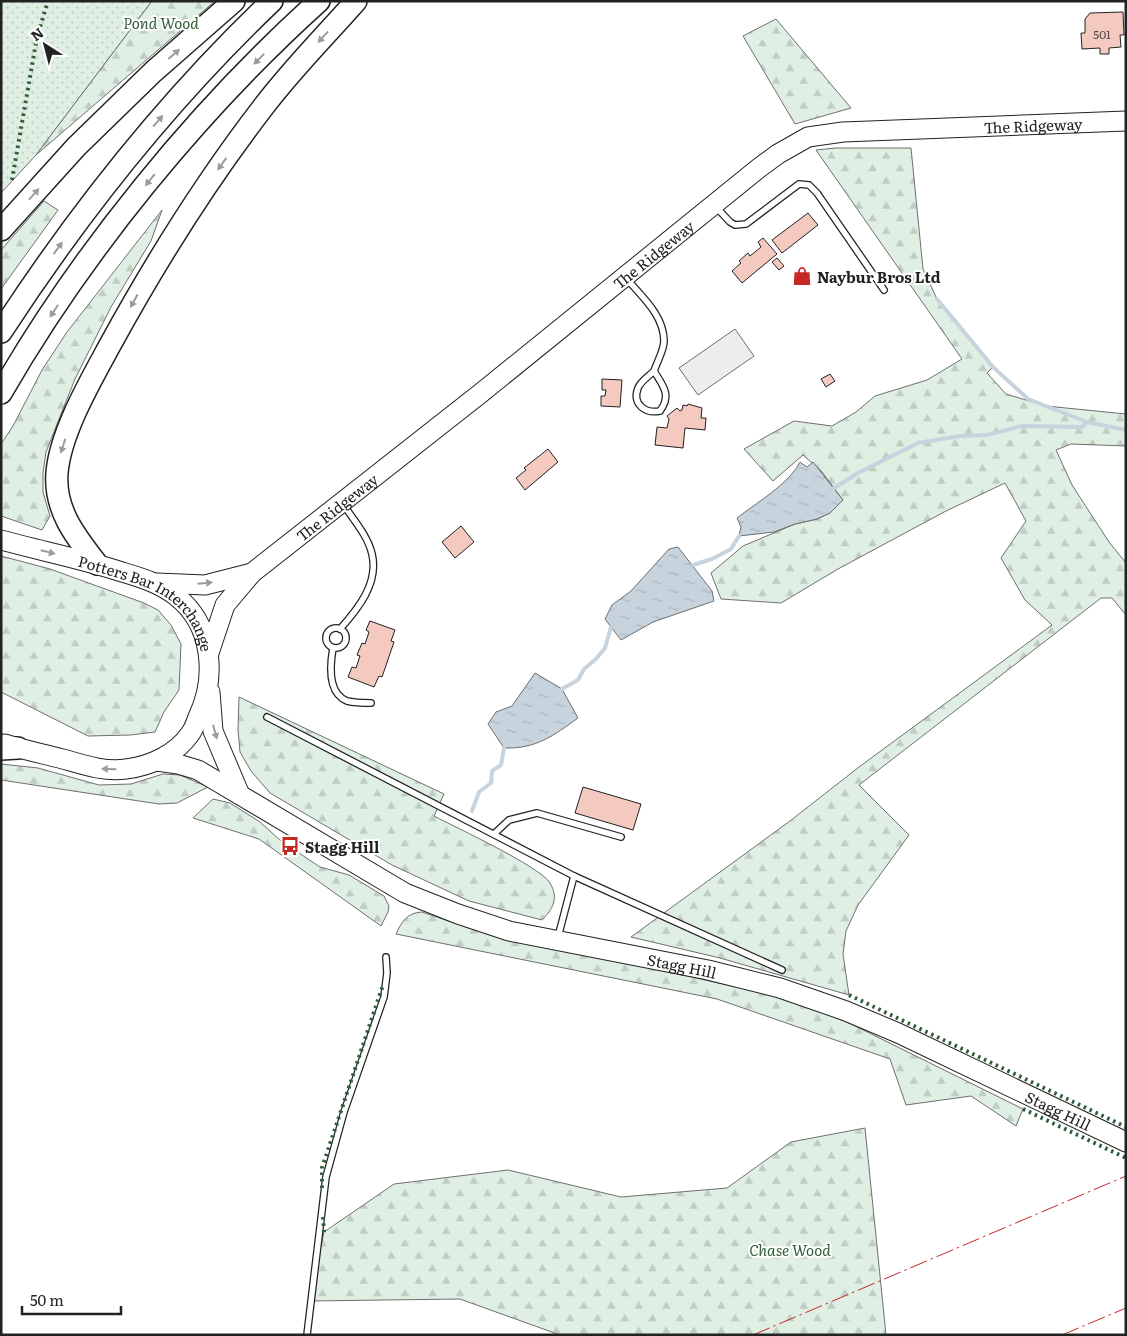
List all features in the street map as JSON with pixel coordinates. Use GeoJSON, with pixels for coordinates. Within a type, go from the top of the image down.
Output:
{"type":"FeatureCollection","features":[{"type":"Feature","properties":{"kind":"highway"},"geometry":{"type":"LineString","coordinates":[[1,230],[76,147],[153,72],[234,1]]}},
{"type":"Feature","properties":{"kind":"highway"},"geometry":{"type":"LineString","coordinates":[[1,332],[57,249],[117,170],[187,88],[272,1]]}},
{"type":"Feature","properties":{"kind":"highway"},"geometry":{"type":"LineString","coordinates":[[1,393],[92,255],[141,192],[191,132],[227,93],[319,1]]}},
{"type":"Feature","properties":{"kind":"highway"},"geometry":{"type":"LineString","coordinates":[[97,564],[64,516],[57,489],[60,455],[80,403],[138,294],[183,220],[233,147],[298,65],[356,1]]}},
{"type":"Feature","properties":{"kind":"main road","name":"The Ridgeway"},"geometry":{"type":"LineString","coordinates":[[209,653],[226,605],[252,573],[481,393],[713,204],[778,154],[808,137],[824,134],[1126,121]]}},
{"type":"Feature","properties":{"kind":"main road","name":"Potters Bar Interchange"},"geometry":{"type":"LineString","coordinates":[[1,540],[97,564],[157,583],[178,597],[191,613],[202,631],[209,653],[210,668],[209,684],[204,705],[190,733],[175,750],[157,761],[127,769],[104,770],[7,746]]}},
{"type":"Feature","properties":{"kind":"main road","name":"The Ridgeway"},"geometry":{"type":"LineString","coordinates":[[157,583],[205,584],[252,573]]}},
{"type":"Feature","properties":{"kind":"main road"},"geometry":{"type":"LineString","coordinates":[[209,684],[213,731],[240,795]]}},
{"type":"Feature","properties":{"kind":"main road","name":"Stagg Hill"},"geometry":{"type":"LineString","coordinates":[[157,761],[178,764],[198,770],[405,893],[458,914],[509,931],[708,970],[780,988],[846,1011],[898,1033],[1126,1142]]}},
{"type":"Feature","properties":{"kind":"lane"},"geometry":{"type":"LineString","coordinates":[[713,204],[730,222],[735,225],[746,224],[799,184],[809,185],[884,290]]}},
{"type":"Feature","properties":{"kind":"lane"},"geometry":{"type":"LineString","coordinates":[[624,276],[653,310],[662,324],[664,342],[654,370],[637,390],[641,406],[645,411],[651,413],[660,411],[666,403],[666,393],[654,370]]}},
{"type":"Feature","properties":{"kind":"lane"},"geometry":{"type":"LineString","coordinates":[[340,629],[345,634],[346,641],[339,648],[333,648],[326,641],[326,635],[330,630],[340,629],[358,609],[366,594],[372,576],[372,555],[365,537],[342,502]]}},
{"type":"Feature","properties":{"kind":"lane"},"geometry":{"type":"LineString","coordinates":[[333,648],[330,678],[337,692],[345,700],[355,703],[371,703]]}},
{"type":"Feature","properties":{"kind":"lane"},"geometry":{"type":"LineString","coordinates":[[267,717],[574,876],[782,970]]}},
{"type":"Feature","properties":{"kind":"lane"},"geometry":{"type":"LineString","coordinates":[[494,834],[509,820],[537,813],[621,837]]}},
{"type":"Feature","properties":{"kind":"lane"},"geometry":{"type":"LineString","coordinates":[[558,941],[574,876]]}},
{"type":"Feature","properties":{"kind":"lane"},"geometry":{"type":"LineString","coordinates":[[307,1335],[326,1177],[344,1112],[384,997],[387,973],[386,957]]}},
{"type":"Feature","properties":{"kind":"green space"},"geometry":{"type":"Polygon","coordinates":[[[1,1],[152,1],[36,155],[1,193],[1,1]]]}},
{"type":"Feature","properties":{"kind":"green space","name":"Pond Wood"},"geometry":{"type":"Polygon","coordinates":[[[152,1],[215,1],[36,155],[152,1]]]}},
{"type":"Feature","properties":{"kind":"green space"},"geometry":{"type":"Polygon","coordinates":[[[776,19],[851,108],[795,124],[743,36],[776,19]]]}},
{"type":"Feature","properties":{"kind":"green space"},"geometry":{"type":"Polygon","coordinates":[[[836,148],[911,148],[923,269],[937,299],[993,367],[987,373],[1006,394],[1046,406],[1126,414],[1126,446],[1071,444],[1056,450],[1072,485],[1109,542],[1126,563],[1126,615],[1112,598],[1101,598],[859,785],[909,835],[858,905],[846,931],[843,954],[849,995],[720,958],[631,937],[1052,625],[1025,600],[1001,558],[1026,521],[1005,483],[946,511],[838,569],[781,603],[721,599],[711,573],[743,546],[795,524],[817,519],[830,513],[843,500],[822,472],[803,455],[773,481],[744,449],[794,421],[832,426],[856,412],[875,396],[927,380],[962,359],[816,150],[836,148]]]}},
{"type":"Feature","properties":{"kind":"green space"},"geometry":{"type":"Polygon","coordinates":[[[44,201],[58,210],[1,289],[1,250],[44,201]]]}},
{"type":"Feature","properties":{"kind":"green space"},"geometry":{"type":"Polygon","coordinates":[[[162,210],[151,241],[111,307],[75,379],[46,452],[43,492],[50,516],[42,530],[1,516],[1,444],[13,426],[42,370],[67,332],[162,210]]]}},
{"type":"Feature","properties":{"kind":"green space"},"geometry":{"type":"Polygon","coordinates":[[[1,556],[50,569],[144,603],[158,610],[171,625],[181,644],[179,690],[164,712],[155,732],[131,735],[88,736],[1,692],[1,556]]]}},
{"type":"Feature","properties":{"kind":"green space"},"geometry":{"type":"Polygon","coordinates":[[[239,697],[444,794],[434,816],[515,858],[543,876],[550,883],[554,894],[554,903],[549,912],[542,920],[469,901],[392,865],[270,793],[251,771],[240,752],[238,730],[239,697]]]}},
{"type":"Feature","properties":{"kind":"green space"},"geometry":{"type":"Polygon","coordinates":[[[1,764],[38,768],[99,785],[131,784],[163,774],[180,775],[208,787],[177,803],[159,804],[1,780],[1,764]]]}},
{"type":"Feature","properties":{"kind":"green space"},"geometry":{"type":"Polygon","coordinates":[[[213,799],[230,803],[260,822],[281,841],[320,867],[349,875],[384,896],[389,906],[381,926],[259,839],[193,818],[213,799]]]}},
{"type":"Feature","properties":{"kind":"green space"},"geometry":{"type":"Polygon","coordinates":[[[422,912],[478,931],[781,997],[841,1019],[1023,1109],[1016,1126],[971,1096],[906,1105],[890,1059],[717,999],[396,934],[406,918],[412,914],[422,912]]]}},
{"type":"Feature","properties":{"kind":"green space","name":"Chase Wood"},"geometry":{"type":"Polygon","coordinates":[[[865,1128],[886,1335],[560,1335],[460,1299],[309,1301],[324,1232],[394,1184],[508,1170],[621,1197],[727,1188],[791,1142],[865,1128]]]}},
{"type":"Feature","properties":{"kind":"shaded area"},"geometry":{"type":"Polygon","coordinates":[[[735,329],[754,356],[698,395],[679,368],[735,329]]]}},
{"type":"Feature","properties":{"kind":"water"},"geometry":{"type":"Polygon","coordinates":[[[800,462],[807,467],[813,462],[843,500],[830,513],[817,519],[795,524],[774,532],[739,536],[741,527],[737,518],[772,493],[788,478],[800,462]]]}},
{"type":"Feature","properties":{"kind":"water"},"geometry":{"type":"Polygon","coordinates":[[[678,547],[712,591],[714,601],[653,622],[621,640],[605,619],[612,605],[631,591],[669,549],[678,547]]]}},
{"type":"Feature","properties":{"kind":"water"},"geometry":{"type":"Polygon","coordinates":[[[535,673],[562,689],[578,718],[552,736],[535,744],[504,748],[488,724],[496,712],[512,706],[535,673]]]}},
{"type":"Feature","properties":{"kind":"building"},"geometry":{"type":"Polygon","coordinates":[[[1123,12],[1124,35],[1120,35],[1121,47],[1109,48],[1109,54],[1100,54],[1100,48],[1082,49],[1081,33],[1085,33],[1085,19],[1090,13],[1123,12]]]}},
{"type":"Feature","properties":{"kind":"building"},"geometry":{"type":"Polygon","coordinates":[[[808,213],[818,225],[782,253],[772,240],[808,213]]]}},
{"type":"Feature","properties":{"kind":"building"},"geometry":{"type":"Polygon","coordinates":[[[763,238],[777,254],[742,283],[732,271],[748,253],[750,256],[761,247],[758,242],[763,238]]]}},
{"type":"Feature","properties":{"kind":"building"},"geometry":{"type":"Polygon","coordinates":[[[777,258],[784,266],[779,270],[772,262],[777,258]]]}},
{"type":"Feature","properties":{"kind":"building"},"geometry":{"type":"Polygon","coordinates":[[[830,374],[835,381],[826,387],[821,379],[830,374]]]}},
{"type":"Feature","properties":{"kind":"building"},"geometry":{"type":"Polygon","coordinates":[[[602,379],[622,380],[620,407],[601,406],[601,396],[605,396],[606,390],[602,390],[602,379]]]}},
{"type":"Feature","properties":{"kind":"building"},"geometry":{"type":"Polygon","coordinates":[[[688,404],[702,408],[701,418],[706,418],[705,430],[685,428],[683,448],[655,445],[657,427],[667,428],[669,419],[667,416],[677,408],[680,411],[682,410],[683,405],[687,406],[688,404]]]}},
{"type":"Feature","properties":{"kind":"building"},"geometry":{"type":"Polygon","coordinates":[[[548,449],[558,462],[525,490],[516,478],[526,470],[524,468],[548,449]]]}},
{"type":"Feature","properties":{"kind":"building"},"geometry":{"type":"Polygon","coordinates":[[[461,526],[474,542],[455,558],[442,542],[461,526]]]}},
{"type":"Feature","properties":{"kind":"building"},"geometry":{"type":"Polygon","coordinates":[[[370,621],[395,630],[391,641],[394,642],[382,677],[379,676],[374,687],[348,677],[352,667],[356,668],[360,656],[357,655],[362,643],[365,644],[369,632],[366,630],[370,621]]]}},
{"type":"Feature","properties":{"kind":"building"},"geometry":{"type":"Polygon","coordinates":[[[583,787],[641,804],[633,830],[575,813],[583,787]]]}},
{"type":"Feature","properties":{"kind":"waterway"},"geometry":{"type":"LineString","coordinates":[[937,299],[993,367],[1028,399],[1087,422],[1126,430]]}},
{"type":"Feature","properties":{"kind":"waterway"},"geometry":{"type":"LineString","coordinates":[[834,488],[858,473],[918,443],[960,436],[987,435],[1022,426],[1082,427],[1087,422]]}},
{"type":"Feature","properties":{"kind":"waterway"},"geometry":{"type":"LineString","coordinates":[[693,565],[712,559],[731,549],[739,536]]}},
{"type":"Feature","properties":{"kind":"waterway"},"geometry":{"type":"LineString","coordinates":[[562,689],[578,680],[584,669],[605,648],[611,627]]}},
{"type":"Feature","properties":{"kind":"waterway"},"geometry":{"type":"LineString","coordinates":[[472,811],[479,792],[491,783],[492,771],[501,765],[504,748]]}},
{"type":"Feature","properties":{"kind":"hedge"},"geometry":{"type":"LineString","coordinates":[[12,180],[37,37],[48,1]]}},
{"type":"Feature","properties":{"kind":"hedge"},"geometry":{"type":"LineString","coordinates":[[322,1188],[322,1168],[383,985]]}},
{"type":"Feature","properties":{"kind":"hedge"},"geometry":{"type":"LineString","coordinates":[[849,995],[1126,1127]]}},
{"type":"Feature","properties":{"kind":"hedge"},"geometry":{"type":"LineString","coordinates":[[1023,1109],[1126,1158]]}},
{"type":"Feature","properties":{"kind":"hedge"},"geometry":{"type":"LineString","coordinates":[[323,1217],[324,1232]]}},
{"type":"Feature","properties":{"kind":"power"},"geometry":{"type":"LineString","coordinates":[[753,1335],[1126,1176]]}},
{"type":"Feature","properties":{"kind":"power"},"geometry":{"type":"LineString","coordinates":[[1062,1335],[1126,1308]]}},
{"type":"Feature","properties":{"kind":"place","name":"Naybur Bros Ltd"},"geometry":{"type":"Point","coordinates":[802,276]}},
{"type":"Feature","properties":{"kind":"place","name":"Stagg Hill"},"geometry":{"type":"Point","coordinates":[290,846]}}]}
